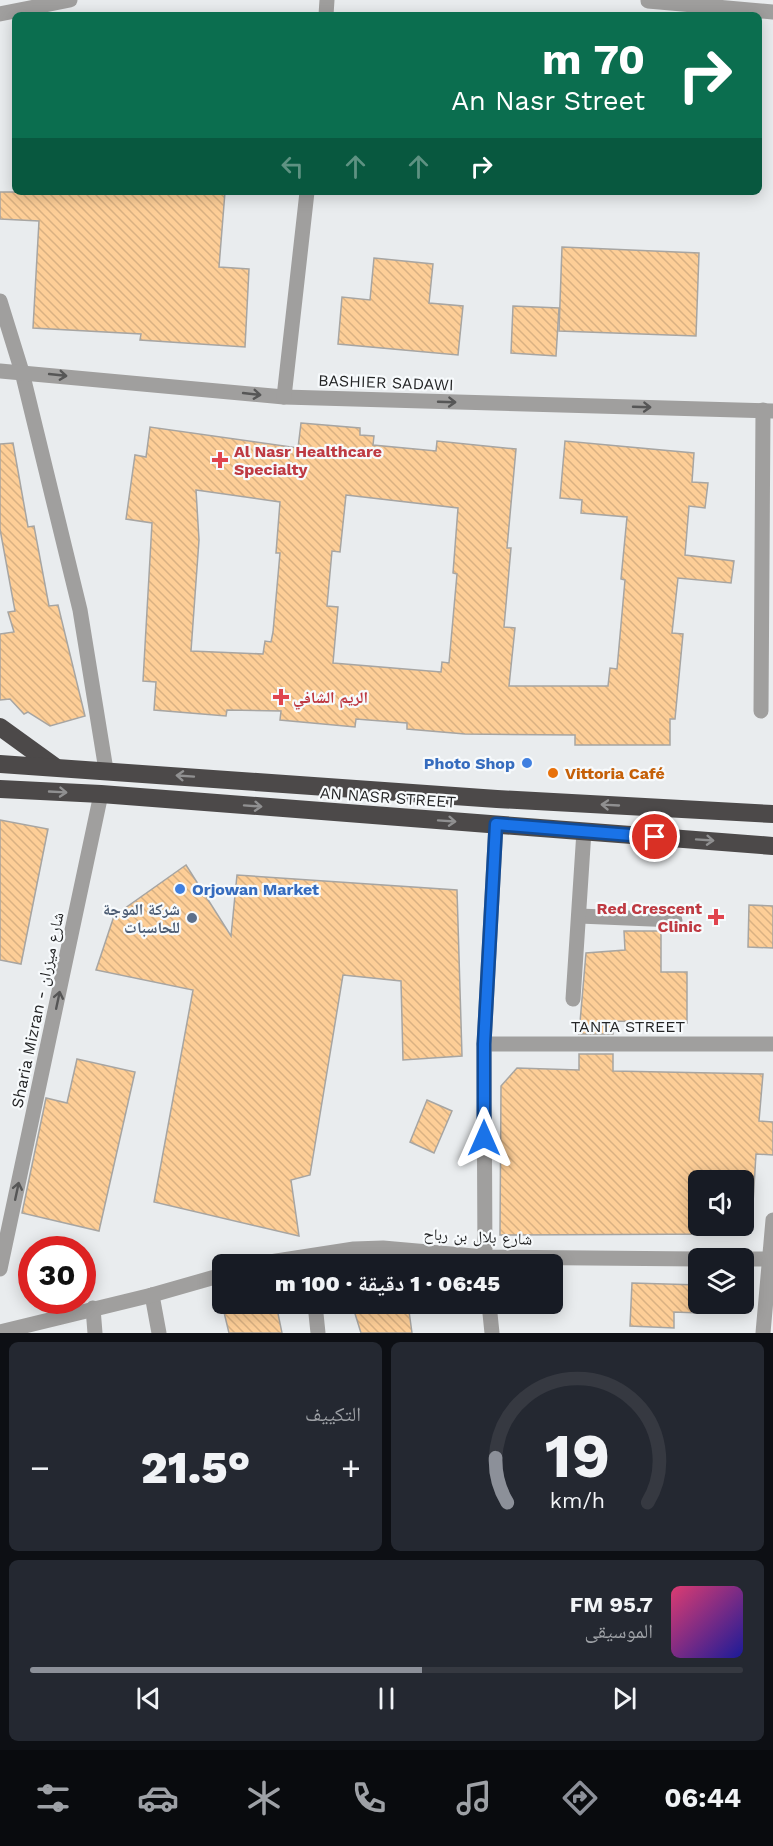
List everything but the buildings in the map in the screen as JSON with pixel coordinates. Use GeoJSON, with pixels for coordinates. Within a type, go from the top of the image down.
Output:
{"type":"FeatureCollection","features":[{"type":"Feature","properties":{"kind":"highway"},"geometry":{"type":"LineString","coordinates":[[0,727],[55,767]]}},
{"type":"Feature","properties":{"kind":"highway","name":"AN NASR STREET"},"geometry":{"type":"LineString","coordinates":[[0,764],[497,799],[773,814]]}},
{"type":"Feature","properties":{"kind":"highway","name":"AN NASR STREET"},"geometry":{"type":"LineString","coordinates":[[0,789],[101,794],[773,846]]}},
{"type":"Feature","properties":{"kind":"street"},"geometry":{"type":"LineString","coordinates":[[0,14],[70,0]]}},
{"type":"Feature","properties":{"kind":"street"},"geometry":{"type":"LineString","coordinates":[[648,1],[773,12]]}},
{"type":"Feature","properties":{"kind":"street"},"geometry":{"type":"LineString","coordinates":[[284,397],[307,195]]}},
{"type":"Feature","properties":{"kind":"street"},"geometry":{"type":"LineString","coordinates":[[0,301],[22,372],[80,610],[106,770]]}},
{"type":"Feature","properties":{"kind":"street","name":"BASHIER SADAWI"},"geometry":{"type":"LineString","coordinates":[[0,371],[284,397],[768,411]]}},
{"type":"Feature","properties":{"kind":"street"},"geometry":{"type":"LineString","coordinates":[[761,711],[768,411]]}},
{"type":"Feature","properties":{"kind":"street","name":"Sharia Mizran - شارع ميزران"},"geometry":{"type":"LineString","coordinates":[[0,1269],[101,794]]}},
{"type":"Feature","properties":{"kind":"street"},"geometry":{"type":"LineString","coordinates":[[485,1254],[484,1044],[496,824]]}},
{"type":"Feature","properties":{"kind":"street"},"geometry":{"type":"LineString","coordinates":[[573,999],[584,831]]}},
{"type":"Feature","properties":{"kind":"street"},"geometry":{"type":"LineString","coordinates":[[579,916],[675,920]]}},
{"type":"Feature","properties":{"kind":"street","name":"TANTA STREET"},"geometry":{"type":"LineString","coordinates":[[484,1044],[773,1044]]}},
{"type":"Feature","properties":{"kind":"street"},"geometry":{"type":"LineString","coordinates":[[763,1333],[773,1220]]}},
{"type":"Feature","properties":{"kind":"street","name":"شارع بلال بن رباح"},"geometry":{"type":"LineString","coordinates":[[334,1254],[354,1249],[383,1248],[430,1254]]}},
{"type":"Feature","properties":{"kind":"street","name":"شارع بلال بن رباح"},"geometry":{"type":"LineString","coordinates":[[563,1260],[688,1259]]}},
{"type":"Feature","properties":{"kind":"street"},"geometry":{"type":"LineString","coordinates":[[754,1259],[771,1259]]}},
{"type":"Feature","properties":{"kind":"street"},"geometry":{"type":"LineString","coordinates":[[96,1307],[152,1295],[212,1278]]}},
{"type":"Feature","properties":{"kind":"street"},"geometry":{"type":"LineString","coordinates":[[152,1295],[159,1333]]}},
{"type":"Feature","properties":{"kind":"street"},"geometry":{"type":"LineString","coordinates":[[0,1332],[70,1314]]}},
{"type":"Feature","properties":{"kind":"street"},"geometry":{"type":"LineString","coordinates":[[93,1314],[95,1333]]}},
{"type":"Feature","properties":{"kind":"street"},"geometry":{"type":"LineString","coordinates":[[316,1314],[318,1333]]}},
{"type":"Feature","properties":{"kind":"street"},"geometry":{"type":"LineString","coordinates":[[490,1314],[492,1333]]}},
{"type":"Feature","properties":{"kind":"place","name":"Al Nasr Healthcare Specialty"},"geometry":{"type":"Point","coordinates":[220,460]}},
{"type":"Feature","properties":{"kind":"place","name":"الريم الشافي"},"geometry":{"type":"Point","coordinates":[281,697]}},
{"type":"Feature","properties":{"kind":"place","name":"Photo Shop"},"geometry":{"type":"Point","coordinates":[527,763]}},
{"type":"Feature","properties":{"kind":"place","name":"Vittoria Café"},"geometry":{"type":"Point","coordinates":[553,773]}},
{"type":"Feature","properties":{"kind":"place","name":"Orjowan Market"},"geometry":{"type":"Point","coordinates":[180,889]}},
{"type":"Feature","properties":{"kind":"place","name":"Red Crescent Clinic"},"geometry":{"type":"Point","coordinates":[716,917]}},
{"type":"Feature","properties":{"kind":"place","name":"شركة الموجة للحاسبات"},"geometry":{"type":"Point","coordinates":[192,918]}},
{"type":"Feature","properties":{"kind":"route"},"geometry":{"type":"LineString","coordinates":[[484,1138],[484,1044],[496,824],[655,837]]}}]}
